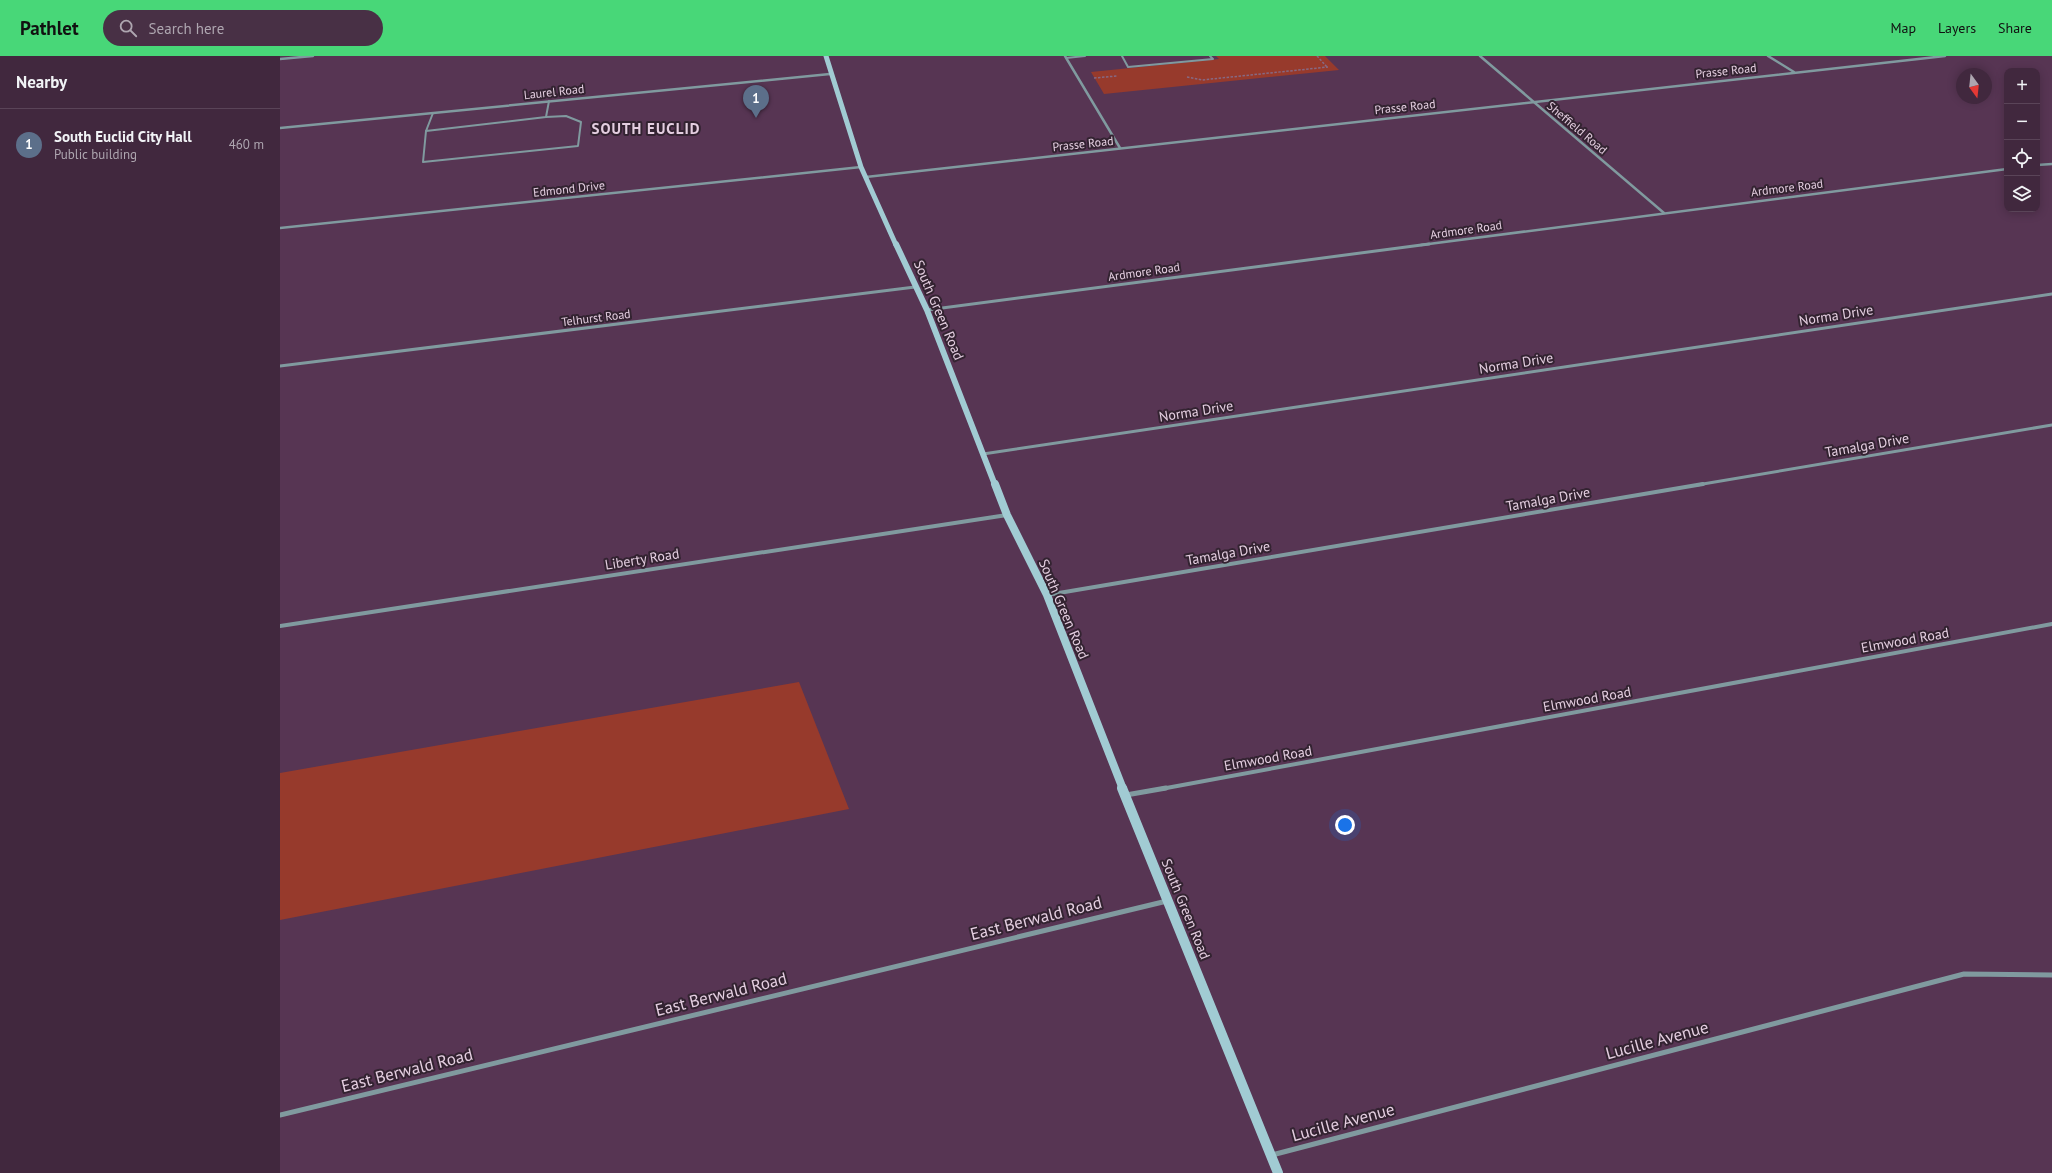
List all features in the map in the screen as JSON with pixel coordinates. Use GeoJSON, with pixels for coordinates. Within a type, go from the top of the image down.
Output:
{"type":"FeatureCollection","features":[{"type":"Feature","properties":{"kind":"main road","name":"South Green Road"},"geometry":{"type":"LineString","coordinates":[[826,56],[830,74],[860,167],[927,310],[1007,515],[1047,595],[1125,795],[1170,900],[1278,1173]]}},
{"type":"Feature","properties":{"kind":"street"},"geometry":{"type":"LineString","coordinates":[[280,59],[313,56]]}},
{"type":"Feature","properties":{"kind":"street","name":"Sheffield Road"},"geometry":{"type":"LineString","coordinates":[[1480,56],[1532,102],[1664,213]]}},
{"type":"Feature","properties":{"kind":"street"},"geometry":{"type":"LineString","coordinates":[[1768,56],[1794,72]]}},
{"type":"Feature","properties":{"kind":"street","name":"Prasse Road"},"geometry":{"type":"LineString","coordinates":[[866,177],[1945,56]]}},
{"type":"Feature","properties":{"kind":"street"},"geometry":{"type":"LineString","coordinates":[[1065,57],[1120,148]]}},
{"type":"Feature","properties":{"kind":"street","name":"Laurel Road"},"geometry":{"type":"LineString","coordinates":[[280,128],[830,74]]}},
{"type":"Feature","properties":{"kind":"street"},"geometry":{"type":"LineString","coordinates":[[2040,166],[2052,164]]}},
{"type":"Feature","properties":{"kind":"street","name":"Edmond Drive"},"geometry":{"type":"LineString","coordinates":[[280,228],[860,167]]}},
{"type":"Feature","properties":{"kind":"street","name":"Ardmore Road"},"geometry":{"type":"LineString","coordinates":[[927,310],[2004,169]]}},
{"type":"Feature","properties":{"kind":"street","name":"Telhurst Road"},"geometry":{"type":"LineString","coordinates":[[280,366],[915,287]]}},
{"type":"Feature","properties":{"kind":"street","name":"Norma Drive"},"geometry":{"type":"LineString","coordinates":[[983,454],[2052,294]]}},
{"type":"Feature","properties":{"kind":"street","name":"Tamalga Drive"},"geometry":{"type":"LineString","coordinates":[[1047,595],[2052,425]]}},
{"type":"Feature","properties":{"kind":"street","name":"Liberty Road"},"geometry":{"type":"LineString","coordinates":[[280,626],[1007,515]]}},
{"type":"Feature","properties":{"kind":"street","name":"Elmwood Road"},"geometry":{"type":"LineString","coordinates":[[1125,795],[2052,624]]}},
{"type":"Feature","properties":{"kind":"street","name":"East Berwald Road"},"geometry":{"type":"LineString","coordinates":[[280,1116],[1170,900]]}},
{"type":"Feature","properties":{"kind":"street","name":"Lucille Avenue"},"geometry":{"type":"LineString","coordinates":[[1271,1155],[1964,974],[2052,975]]}},
{"type":"Feature","properties":{"kind":"lane"},"geometry":{"type":"LineString","coordinates":[[1065,57],[1085,56]]}},
{"type":"Feature","properties":{"kind":"lane"},"geometry":{"type":"LineString","coordinates":[[1122,56],[1128,67],[1213,59],[1210,56]]}},
{"type":"Feature","properties":{"kind":"lane"},"geometry":{"type":"LineString","coordinates":[[546,117],[549,101]]}},
{"type":"Feature","properties":{"kind":"lane"},"geometry":{"type":"LineString","coordinates":[[426,131],[566,116],[581,122],[578,146],[423,162],[426,131],[433,113]]}},
{"type":"Feature","properties":{"kind":"path"},"geometry":{"type":"LineString","coordinates":[[1184,74],[1190,78],[1202,80],[1328,67],[1317,56]]}},
{"type":"Feature","properties":{"kind":"shaded area"},"geometry":{"type":"Polygon","coordinates":[[[1216,56],[1325,56],[1339,70],[1104,94],[1091,72],[1219,59],[1216,56]]]}},
{"type":"Feature","properties":{"kind":"shaded area"},"geometry":{"type":"Polygon","coordinates":[[[799,682],[849,809],[280,920],[280,773],[799,682]]]}},
{"type":"Feature","properties":{"kind":"place","name":"South Euclid City Hall"},"geometry":{"type":"Point","coordinates":[756,118]}},
{"type":"Feature","properties":{"kind":"district","name":"SOUTH EUCLID"},"geometry":{"type":"Point","coordinates":[646,129]}}]}
